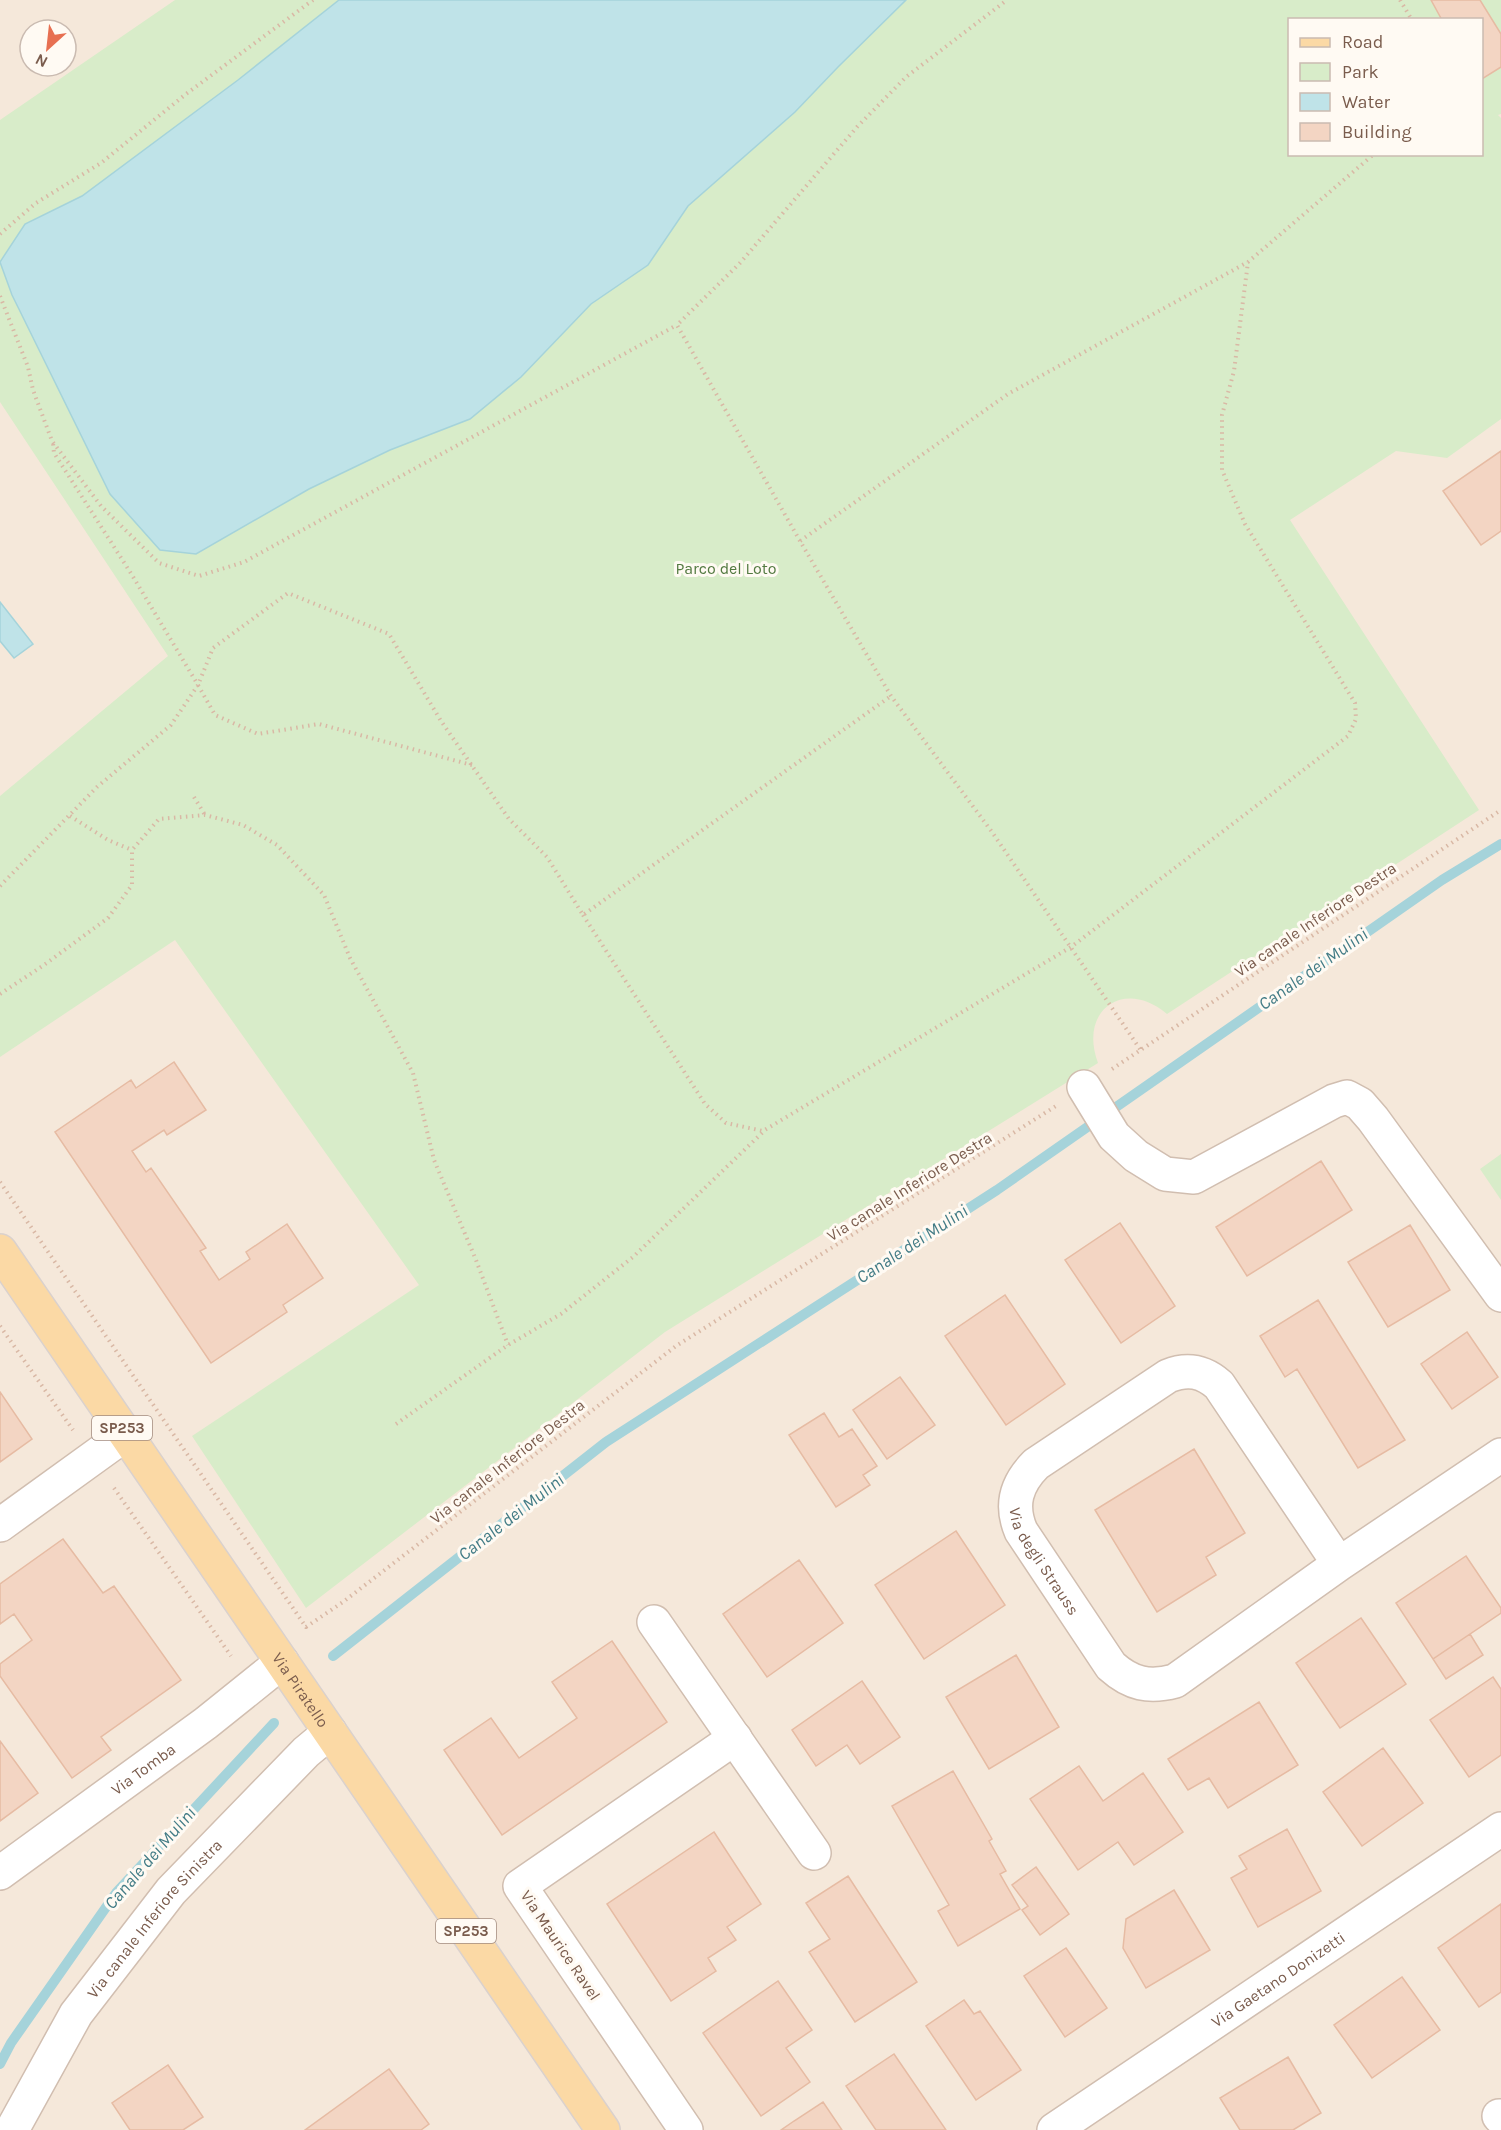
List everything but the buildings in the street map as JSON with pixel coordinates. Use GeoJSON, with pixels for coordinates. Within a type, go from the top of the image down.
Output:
{"type":"FeatureCollection","features":[{"type":"Feature","properties":{"kind":"main road","name":"Via Piratello"},"geometry":{"type":"LineString","coordinates":[[0,1251],[603,2130]]}},
{"type":"Feature","properties":{"kind":"street"},"geometry":{"type":"LineString","coordinates":[[1090,1097],[1114,1137],[1136,1156],[1165,1174],[1194,1177],[1334,1101],[1347,1097],[1360,1104],[1373,1119],[1501,1295]]}},
{"type":"Feature","properties":{"kind":"street","name":"Via degli Strauss"},"geometry":{"type":"LineString","coordinates":[[1339,1564],[1219,1385],[1198,1372],[1188,1371],[1168,1376],[1036,1464],[1027,1473],[1016,1496],[1017,1520],[1021,1531],[1111,1666],[1121,1675],[1143,1685],[1159,1685],[1175,1682],[1339,1564],[1501,1455]]}},
{"type":"Feature","properties":{"kind":"street"},"geometry":{"type":"LineString","coordinates":[[0,1524],[126,1434]]}},
{"type":"Feature","properties":{"kind":"street"},"geometry":{"type":"LineString","coordinates":[[654,1622],[814,1853]]}},
{"type":"Feature","properties":{"kind":"street","name":"Via Tomba"},"geometry":{"type":"LineString","coordinates":[[0,1873],[206,1723],[282,1662]]}},
{"type":"Feature","properties":{"kind":"street","name":"Via canale Inferiore Sinistra"},"geometry":{"type":"LineString","coordinates":[[12,2130],[76,2014],[171,1891],[306,1752],[330,1732]]}},
{"type":"Feature","properties":{"kind":"street","name":"Via Maurice Ravel"},"geometry":{"type":"LineString","coordinates":[[686,2130],[520,1886],[735,1738]]}},
{"type":"Feature","properties":{"kind":"street","name":"Via Gaetano Donizetti"},"geometry":{"type":"LineString","coordinates":[[1054,2130],[1501,1830]]}},
{"type":"Feature","properties":{"kind":"path"},"geometry":{"type":"LineString","coordinates":[[0,234],[36,203],[101,163],[186,94],[314,0]]}},
{"type":"Feature","properties":{"kind":"path"},"geometry":{"type":"LineString","coordinates":[[52,441],[101,506],[159,563],[199,576],[244,562],[677,325],[740,263],[857,127],[906,77],[1007,0]]}},
{"type":"Feature","properties":{"kind":"path"},"geometry":{"type":"LineString","coordinates":[[1400,0],[1411,18]]}},
{"type":"Feature","properties":{"kind":"path"},"geometry":{"type":"LineString","coordinates":[[800,541],[1008,394],[1248,262],[1372,156]]}},
{"type":"Feature","properties":{"kind":"path"},"geometry":{"type":"LineString","coordinates":[[396,1424],[508,1345],[561,1314],[633,1257],[763,1131],[1071,947],[1348,736],[1356,719],[1354,703],[1245,524],[1222,470],[1222,415],[1234,371],[1248,262]]}},
{"type":"Feature","properties":{"kind":"path"},"geometry":{"type":"LineString","coordinates":[[0,296],[28,367],[33,390],[52,441],[54,453],[132,574],[215,715],[258,734],[319,724],[472,765]]}},
{"type":"Feature","properties":{"kind":"path"},"geometry":{"type":"LineString","coordinates":[[677,325],[891,696],[992,832],[1140,1049]]}},
{"type":"Feature","properties":{"kind":"path"},"geometry":{"type":"LineString","coordinates":[[0,886],[97,787],[171,725],[198,685],[213,648],[288,593],[389,634],[441,721],[509,819],[548,857],[705,1104],[726,1123],[763,1131]]}},
{"type":"Feature","properties":{"kind":"path"},"geometry":{"type":"LineString","coordinates":[[584,915],[891,696]]}},
{"type":"Feature","properties":{"kind":"path"},"geometry":{"type":"LineString","coordinates":[[195,797],[205,815]]}},
{"type":"Feature","properties":{"kind":"path","name":"Via canale Inferiore Destra"},"geometry":{"type":"LineString","coordinates":[[0,1182],[306,1627],[344,1602],[676,1346],[1027,1126],[1090,1097],[1140,1049],[1501,810]]}},
{"type":"Feature","properties":{"kind":"path"},"geometry":{"type":"LineString","coordinates":[[0,994],[108,918],[132,885],[132,850],[159,819],[205,815],[243,825],[277,845],[324,895],[350,958],[413,1073],[434,1160],[476,1260],[508,1345]]}},
{"type":"Feature","properties":{"kind":"path"},"geometry":{"type":"LineString","coordinates":[[70,816],[108,840],[132,850]]}},
{"type":"Feature","properties":{"kind":"path"},"geometry":{"type":"LineString","coordinates":[[0,1326],[251,1687]]}},
{"type":"Feature","properties":{"kind":"shaded area"},"geometry":{"type":"Polygon","coordinates":[[[0,0],[1501,0],[1501,2130],[0,2130],[0,0]]]}},
{"type":"Feature","properties":{"kind":"green space","name":"Parco del Loto"},"geometry":{"type":"Polygon","coordinates":[[[175,0],[1501,0],[1501,114],[1498,115],[1501,118],[1501,419],[1447,458],[1396,451],[1290,520],[1479,810],[1167,1014],[1151,1004],[1136,999],[1121,999],[1109,1005],[1100,1014],[1094,1028],[1094,1044],[1098,1063],[665,1332],[306,1608],[192,1436],[419,1285],[175,940],[0,1057],[0,796],[168,656],[0,402],[0,120],[61,78],[78,78],[78,67],[175,0]]]}},
{"type":"Feature","properties":{"kind":"green space"},"geometry":{"type":"Polygon","coordinates":[[[1501,1154],[1501,1200],[1480,1169],[1501,1154]]]}},
{"type":"Feature","properties":{"kind":"water"},"geometry":{"type":"Polygon","coordinates":[[[339,0],[906,0],[795,112],[688,206],[648,265],[591,304],[521,377],[470,419],[390,450],[309,489],[196,554],[160,550],[110,494],[12,295],[0,262],[25,224],[82,196],[238,80],[339,0]]]}},
{"type":"Feature","properties":{"kind":"water"},"geometry":{"type":"Polygon","coordinates":[[[0,602],[33,644],[14,658],[0,641],[0,602]]]}},
{"type":"Feature","properties":{"kind":"waterway","name":"Canale dei Mulini"},"geometry":{"type":"LineString","coordinates":[[333,1656],[606,1442],[997,1190],[1442,880],[1501,844]]}},
{"type":"Feature","properties":{"kind":"waterway","name":"Canale dei Mulini"},"geometry":{"type":"LineString","coordinates":[[0,2064],[11,2043],[116,1893],[274,1723]]}}]}
